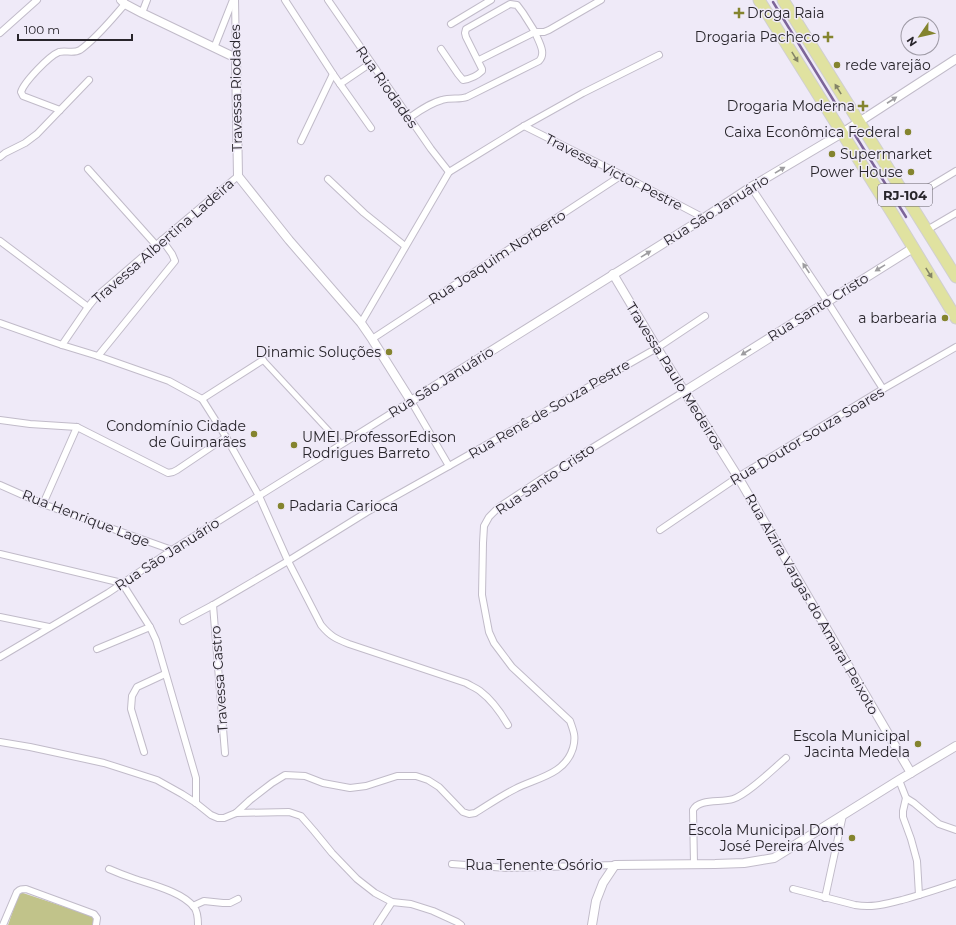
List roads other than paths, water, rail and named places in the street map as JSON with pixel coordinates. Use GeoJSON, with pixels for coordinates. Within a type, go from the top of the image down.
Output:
{"type":"FeatureCollection","features":[{"type":"Feature","properties":{"kind":"highway","name":"RJ-104"},"geometry":{"type":"LineString","coordinates":[[759,0],[956,318]]}},
{"type":"Feature","properties":{"kind":"highway","name":"RJ-104"},"geometry":{"type":"LineString","coordinates":[[783,0],[908,200],[954,270]]}},
{"type":"Feature","properties":{"kind":"street"},"geometry":{"type":"LineString","coordinates":[[0,33],[37,0]]}},
{"type":"Feature","properties":{"kind":"street"},"geometry":{"type":"LineString","coordinates":[[142,13],[147,0]]}},
{"type":"Feature","properties":{"kind":"street"},"geometry":{"type":"LineString","coordinates":[[214,48],[234,0]]}},
{"type":"Feature","properties":{"kind":"street","name":"Travessa Riodades"},"geometry":{"type":"LineString","coordinates":[[234,0],[238,176]]}},
{"type":"Feature","properties":{"kind":"street"},"geometry":{"type":"LineString","coordinates":[[285,0],[333,74],[372,128]]}},
{"type":"Feature","properties":{"kind":"street","name":"Rua Riodades"},"geometry":{"type":"LineString","coordinates":[[328,0],[409,118],[449,172]]}},
{"type":"Feature","properties":{"kind":"street"},"geometry":{"type":"LineString","coordinates":[[451,24],[491,0]]}},
{"type":"Feature","properties":{"kind":"street"},"geometry":{"type":"LineString","coordinates":[[478,60],[535,32],[544,32],[601,0]]}},
{"type":"Feature","properties":{"kind":"street"},"geometry":{"type":"LineString","coordinates":[[60,110],[23,96],[21,92],[22,88],[39,68],[56,54],[60,52],[77,52],[81,49],[100,32],[123,2],[142,13],[236,58]]}},
{"type":"Feature","properties":{"kind":"street"},"geometry":{"type":"LineString","coordinates":[[409,118],[430,104],[442,100],[462,99],[467,97],[539,61],[543,57],[535,32],[517,5],[510,4],[466,28],[466,37],[482,71],[469,79],[463,80],[441,49]]}},
{"type":"Feature","properties":{"kind":"street"},"geometry":{"type":"LineString","coordinates":[[361,324],[449,172],[524,126],[583,93],[659,55]]}},
{"type":"Feature","properties":{"kind":"street","name":"Rua São Januário"},"geometry":{"type":"LineString","coordinates":[[0,657],[122,583],[172,550],[704,218],[751,187],[859,122],[956,59]]}},
{"type":"Feature","properties":{"kind":"street"},"geometry":{"type":"LineString","coordinates":[[340,84],[371,63]]}},
{"type":"Feature","properties":{"kind":"street"},"geometry":{"type":"LineString","coordinates":[[301,141],[333,74]]}},
{"type":"Feature","properties":{"kind":"street"},"geometry":{"type":"LineString","coordinates":[[0,157],[25,143],[37,134],[89,80]]}},
{"type":"Feature","properties":{"kind":"street","name":"Travessa Victor Pestre"},"geometry":{"type":"LineString","coordinates":[[524,126],[704,218]]}},
{"type":"Feature","properties":{"kind":"street"},"geometry":{"type":"LineString","coordinates":[[88,169],[156,245]]}},
{"type":"Feature","properties":{"kind":"street"},"geometry":{"type":"LineString","coordinates":[[908,200],[956,171]]}},
{"type":"Feature","properties":{"kind":"street","name":"Rua Joaquim Norberto"},"geometry":{"type":"LineString","coordinates":[[372,339],[622,175]]}},
{"type":"Feature","properties":{"kind":"street"},"geometry":{"type":"LineString","coordinates":[[238,176],[372,339],[411,401],[449,466]]}},
{"type":"Feature","properties":{"kind":"street","name":"Travessa Albertina Ladeira"},"geometry":{"type":"LineString","coordinates":[[62,345],[97,296],[238,176]]}},
{"type":"Feature","properties":{"kind":"street"},"geometry":{"type":"LineString","coordinates":[[328,179],[364,213],[405,246]]}},
{"type":"Feature","properties":{"kind":"street"},"geometry":{"type":"LineString","coordinates":[[751,187],[828,301],[883,389]]}},
{"type":"Feature","properties":{"kind":"street"},"geometry":{"type":"LineString","coordinates":[[927,230],[956,213]]}},
{"type":"Feature","properties":{"kind":"street"},"geometry":{"type":"LineString","coordinates":[[0,240],[88,307]]}},
{"type":"Feature","properties":{"kind":"street"},"geometry":{"type":"LineString","coordinates":[[98,356],[167,273],[175,261],[162,240]]}},
{"type":"Feature","properties":{"kind":"street","name":"Rua Santo Cristo"},"geometry":{"type":"LineString","coordinates":[[236,813],[250,800],[285,775],[304,776],[324,783],[350,788],[366,786],[397,776],[416,776],[428,780],[439,787],[463,812],[470,814],[515,789],[554,772],[564,764],[570,756],[575,742],[574,732],[570,721],[512,667],[494,643],[489,632],[482,595],[484,526],[489,517],[499,506],[913,248]]}},
{"type":"Feature","properties":{"kind":"street","name":"Travessa Paulo Medeiros"},"geometry":{"type":"LineString","coordinates":[[613,274],[657,348],[738,477]]}},
{"type":"Feature","properties":{"kind":"street","name":"Rua Renê de Souza Pestre"},"geometry":{"type":"LineString","coordinates":[[183,621],[288,561],[367,512],[657,348],[705,316]]}},
{"type":"Feature","properties":{"kind":"street"},"geometry":{"type":"LineString","coordinates":[[0,323],[98,356],[168,382],[202,399],[226,437],[259,496],[288,561],[321,625],[326,631],[335,639],[466,683],[480,691],[494,704],[508,725]]}},
{"type":"Feature","properties":{"kind":"street","name":"Rua Doutor Souza Soares"},"geometry":{"type":"LineString","coordinates":[[660,530],[738,477],[883,389],[956,347]]}},
{"type":"Feature","properties":{"kind":"street"},"geometry":{"type":"LineString","coordinates":[[202,399],[263,360],[342,444]]}},
{"type":"Feature","properties":{"kind":"street"},"geometry":{"type":"LineString","coordinates":[[0,420],[30,424],[77,427],[168,473],[177,470],[226,437]]}},
{"type":"Feature","properties":{"kind":"street"},"geometry":{"type":"LineString","coordinates":[[43,504],[77,427]]}},
{"type":"Feature","properties":{"kind":"street","name":"Rua Alzira Vargas do Amaral Peixoto"},"geometry":{"type":"LineString","coordinates":[[738,477],[911,773]]}},
{"type":"Feature","properties":{"kind":"street","name":"Rua Henrique Lage"},"geometry":{"type":"LineString","coordinates":[[0,485],[43,504],[172,550]]}},
{"type":"Feature","properties":{"kind":"street"},"geometry":{"type":"LineString","coordinates":[[0,554],[122,583],[150,627],[156,640],[196,778],[196,803]]}},
{"type":"Feature","properties":{"kind":"street","name":"Travessa Castro"},"geometry":{"type":"LineString","coordinates":[[213,605],[225,753]]}},
{"type":"Feature","properties":{"kind":"street"},"geometry":{"type":"LineString","coordinates":[[0,617],[49,627]]}},
{"type":"Feature","properties":{"kind":"street"},"geometry":{"type":"LineString","coordinates":[[97,649],[150,627]]}},
{"type":"Feature","properties":{"kind":"street"},"geometry":{"type":"LineString","coordinates":[[144,752],[131,709],[132,696],[137,686],[166,674]]}},
{"type":"Feature","properties":{"kind":"street"},"geometry":{"type":"LineString","coordinates":[[0,742],[104,763],[157,780],[182,794],[211,815],[218,818],[224,818],[236,813],[289,812],[301,816],[357,879],[375,893],[392,902],[412,904],[433,911],[461,925]]}},
{"type":"Feature","properties":{"kind":"street","name":"Rua Tenente Osório"},"geometry":{"type":"LineString","coordinates":[[452,864],[507,868],[694,864],[744,862],[774,858],[843,814],[956,746]]}},
{"type":"Feature","properties":{"kind":"street"},"geometry":{"type":"LineString","coordinates":[[694,864],[694,808],[701,803],[732,799],[739,796],[786,758]]}},
{"type":"Feature","properties":{"kind":"street"},"geometry":{"type":"LineString","coordinates":[[899,780],[906,798],[903,817],[917,861],[919,895]]}},
{"type":"Feature","properties":{"kind":"street"},"geometry":{"type":"LineString","coordinates":[[906,798],[940,824],[956,830]]}},
{"type":"Feature","properties":{"kind":"street"},"geometry":{"type":"LineString","coordinates":[[825,898],[843,814]]}},
{"type":"Feature","properties":{"kind":"street","name":"Rua Tenente Osório"},"geometry":{"type":"LineString","coordinates":[[592,925],[596,901],[603,883],[615,865]]}},
{"type":"Feature","properties":{"kind":"street"},"geometry":{"type":"LineString","coordinates":[[109,869],[181,896],[196,910],[198,925]]}},
{"type":"Feature","properties":{"kind":"street"},"geometry":{"type":"LineString","coordinates":[[793,889],[866,907],[877,906],[919,895],[956,882]]}},
{"type":"Feature","properties":{"kind":"street"},"geometry":{"type":"LineString","coordinates":[[4,925],[17,892],[26,889],[94,914],[96,918],[96,925]]}},
{"type":"Feature","properties":{"kind":"street"},"geometry":{"type":"LineString","coordinates":[[193,906],[204,901],[223,903],[238,899]]}},
{"type":"Feature","properties":{"kind":"street"},"geometry":{"type":"LineString","coordinates":[[377,925],[392,902]]}},
{"type":"Feature","properties":{"kind":"waterway"},"geometry":{"type":"LineString","coordinates":[[773,2],[837,106]]}},
{"type":"Feature","properties":{"kind":"waterway"},"geometry":{"type":"LineString","coordinates":[[855,135],[906,217]]}},
{"type":"Feature","properties":{"kind":"place","name":"Droga Raia"},"geometry":{"type":"Point","coordinates":[739,13]}},
{"type":"Feature","properties":{"kind":"place","name":"Drogaria Pacheco"},"geometry":{"type":"Point","coordinates":[828,37]}},
{"type":"Feature","properties":{"kind":"place","name":"rede varejão"},"geometry":{"type":"Point","coordinates":[837,65]}},
{"type":"Feature","properties":{"kind":"place","name":"Drogaria Moderna"},"geometry":{"type":"Point","coordinates":[863,106]}},
{"type":"Feature","properties":{"kind":"place","name":"Caixa Econômica Federal"},"geometry":{"type":"Point","coordinates":[908,132]}},
{"type":"Feature","properties":{"kind":"place","name":"Supermarket"},"geometry":{"type":"Point","coordinates":[832,154]}},
{"type":"Feature","properties":{"kind":"place","name":"Power House"},"geometry":{"type":"Point","coordinates":[911,172]}},
{"type":"Feature","properties":{"kind":"place","name":"a barbearia"},"geometry":{"type":"Point","coordinates":[945,318]}},
{"type":"Feature","properties":{"kind":"place","name":"Dinamic Soluções"},"geometry":{"type":"Point","coordinates":[389,352]}},
{"type":"Feature","properties":{"kind":"place","name":"Condomínio Cidade de Guimarães"},"geometry":{"type":"Point","coordinates":[254,434]}},
{"type":"Feature","properties":{"kind":"place","name":"UMEI ProfessorEdison Rodrigues Barreto"},"geometry":{"type":"Point","coordinates":[294,445]}},
{"type":"Feature","properties":{"kind":"place","name":"Padaria Carioca"},"geometry":{"type":"Point","coordinates":[281,506]}},
{"type":"Feature","properties":{"kind":"place","name":"Escola Municipal Jacinta Medela"},"geometry":{"type":"Point","coordinates":[918,744]}},
{"type":"Feature","properties":{"kind":"place","name":"Escola Municipal Dom José Pereira Alves"},"geometry":{"type":"Point","coordinates":[852,838]}}]}
